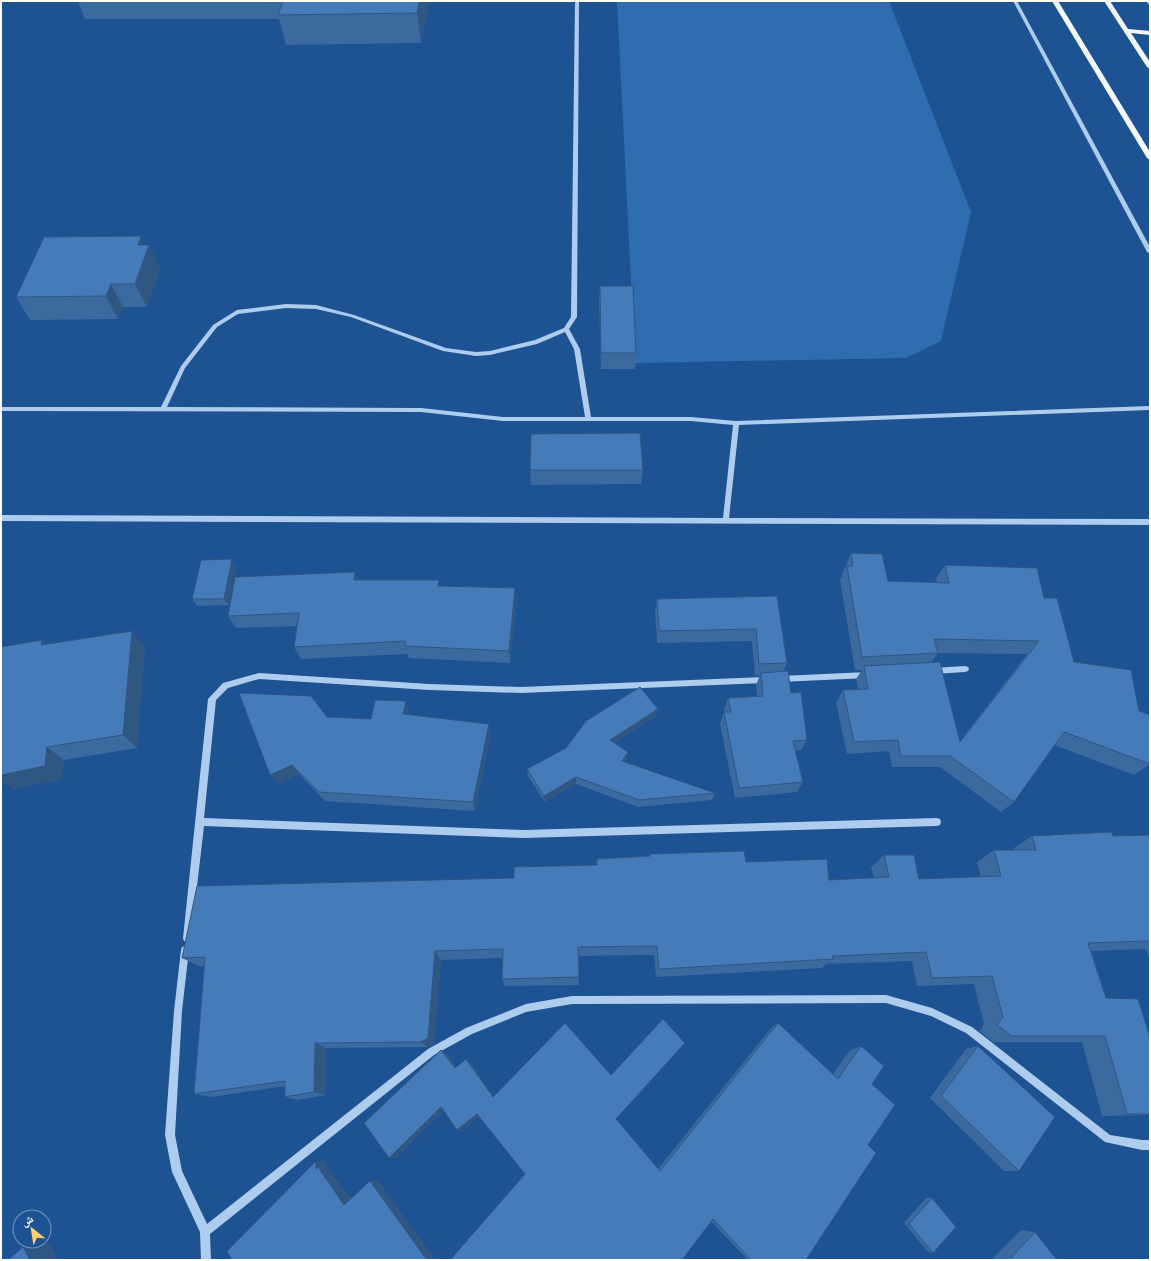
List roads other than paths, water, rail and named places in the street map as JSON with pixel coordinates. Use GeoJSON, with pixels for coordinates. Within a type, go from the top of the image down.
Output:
{"type":"FeatureCollection","features":[{"type":"Feature","properties":{"kind":"main road"},"geometry":{"type":"LineString","coordinates":[[1055,1],[1150,158]]}},
{"type":"Feature","properties":{"kind":"main road"},"geometry":{"type":"LineString","coordinates":[[1107,1],[1150,67]]}},
{"type":"Feature","properties":{"kind":"main road"},"geometry":{"type":"LineString","coordinates":[[1126,31],[1150,33]]}},
{"type":"Feature","properties":{"kind":"street"},"geometry":{"type":"LineString","coordinates":[[163,409],[183,367],[215,326],[238,312],[250,309],[286,306],[316,307],[352,316],[445,350],[476,354],[490,353],[537,342],[566,329],[574,316],[577,1]]}},
{"type":"Feature","properties":{"kind":"street"},"geometry":{"type":"LineString","coordinates":[[1015,1],[1150,252]]}},
{"type":"Feature","properties":{"kind":"street"},"geometry":{"type":"LineString","coordinates":[[566,329],[577,349],[588,419]]}},
{"type":"Feature","properties":{"kind":"street"},"geometry":{"type":"LineString","coordinates":[[1,409],[421,410],[503,419],[691,419],[736,423],[1150,408]]}},
{"type":"Feature","properties":{"kind":"street"},"geometry":{"type":"LineString","coordinates":[[726,519],[736,423]]}},
{"type":"Feature","properties":{"kind":"street"},"geometry":{"type":"LineString","coordinates":[[1,518],[726,519],[1150,522]]}},
{"type":"Feature","properties":{"kind":"street"},"geometry":{"type":"LineString","coordinates":[[926,672],[965,669]]}},
{"type":"Feature","properties":{"kind":"street"},"geometry":{"type":"LineString","coordinates":[[206,1260],[205,1232],[177,1172],[170,1135],[178,1011],[200,822],[212,698],[226,685],[259,676],[429,687],[521,690],[665,685],[878,674]]}},
{"type":"Feature","properties":{"kind":"street"},"geometry":{"type":"LineString","coordinates":[[200,822],[524,834],[937,822]]}},
{"type":"Feature","properties":{"kind":"street"},"geometry":{"type":"LineString","coordinates":[[205,1232],[431,1052],[469,1031],[526,1008],[572,1000],[886,999],[932,1012],[969,1030],[1108,1139],[1150,1145]]}}]}
